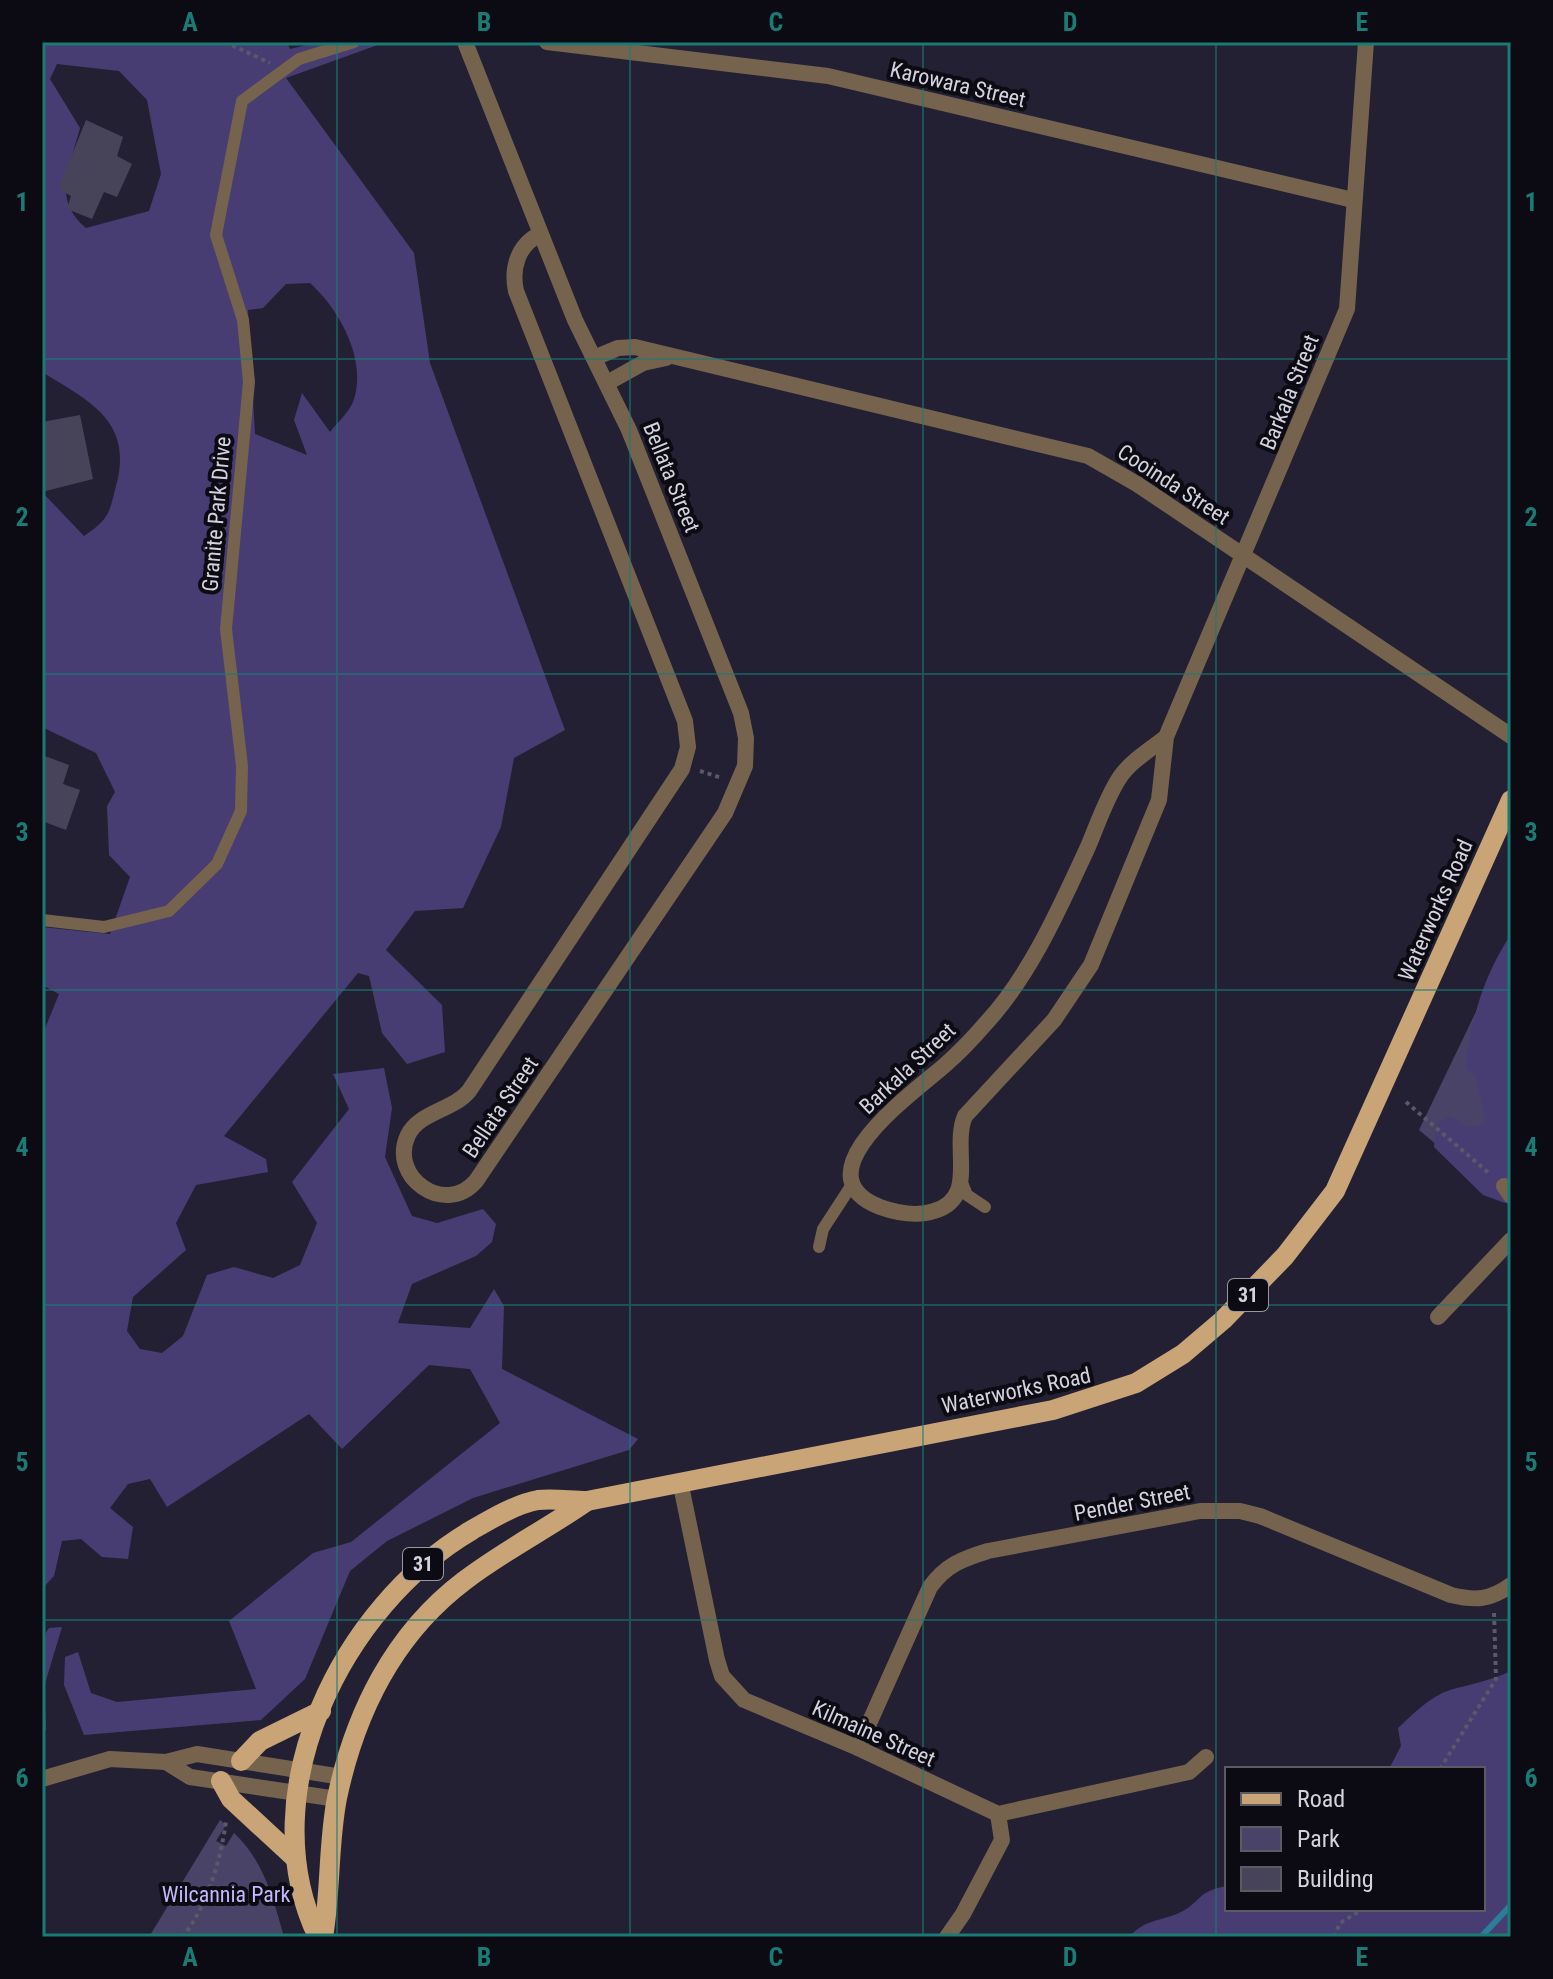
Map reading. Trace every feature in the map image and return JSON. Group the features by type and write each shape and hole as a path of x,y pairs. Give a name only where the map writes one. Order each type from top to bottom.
{"main road":[{"name":"Waterworks Road","path":"320,1937 303,1906 296,1859 303,1770 321,1711 341,1665 368,1623 403,1583 441,1550 480,1525 537,1500 587,1501 1082,1403 1136,1383 1203,1339 1285,1256 1335,1191 1511,800"},
{"name":"Waterworks Road","path":"320,1937 329,1902 330,1844 337,1799 374,1687 425,1616 473,1575 587,1501"},
{"path":"241,1761 260,1741 321,1711"},
{"path":"221,1781 231,1799 296,1859"}],"street":[{"name":"Karowara Street","path":"547,42 828,76 1353,200"},
{"name":"Barkala Street","path":"961,1180 961,1133 965,1116 1054,1020 1084,977 1099,947 1159,800 1166,737 1245,557 1347,309 1366,42"},
{"name":"Bellata Street","path":"468,43 540,234 607,383 738,706 746,738 745,766 725,813 482,1173 466,1190 439,1195 422,1188 409,1172 405,1152 408,1135 415,1126 466,1095 682,769 688,753 685,721 516,291 514,273 518,257 528,241 540,234"},
{"name":"Cooinda Street","path":"594,358 629,346 1088,456 1245,557 1511,736"},
{"name":"Cooinda Street","path":"607,383 650,360 671,358"},
{"name":"Barkala Street","path":"853,1183 853,1163 866,1138 892,1109 956,1055 1003,1002 1057,913 1118,780 1166,737"},
{"path":"853,1183 871,1203 895,1212 918,1214 935,1211 951,1202 961,1180"},
{"path":"1438,1317 1511,1240"},
{"name":"Kilmaine Street","path":"680,1481 711,1640 722,1676 744,1700 858,1748 998,1814"},
{"name":"Pender Street","path":"858,1748 930,1587 941,1572 958,1560 988,1551 1200,1511 1240,1511 1260,1516 1451,1595 1468,1599 1493,1598"},
{"path":"1493,1598 1511,1585"},
{"path":"42,1779 110,1759 166,1762 197,1754 342,1777"},
{"path":"947,1937 963,1914 1002,1840 998,1814 1189,1772 1206,1757"},
{"path":"166,1762 190,1777 337,1799"}],"lane":[{"name":"Granite Park Drive","path":"42,920 104,927 169,911 217,864 241,811 242,766 226,629 249,382 243,320 216,235 242,101 299,59 354,42"},
{"path":"961,1180 967,1195 985,1207"},
{"path":"819,1247 823,1229 853,1183"}],"path":[{"path":"225,42 285,69"},
{"path":"706,773 729,780"},
{"path":"1406,1102 1507,1191"},
{"path":"1441,1767 1496,1679 1493,1598"},
{"path":"182,1937 194,1924 212,1876 227,1819"},
{"path":"1334,1937 1340,1923 1360,1911"}],"green space":[{"path":"1511,939 1511,1149 1474,1176 1419,1130"},
{"name":"Wilcannia Park","path":"220,1820 226,1825 216,1841 226,1846 234,1833 253,1856 266,1881 284,1937 149,1937"}],"shaded area":[{"path":"42,42 287,42 290,49 319,42 386,42 286,78 414,253 430,363 565,730 514,758 501,827 463,908 415,911 386,950 442,1005 445,1052 407,1064 382,1033 369,976 358,973 224,1136 266,1159 268,1172 196,1185 176,1223 186,1250 133,1297 127,1331 140,1349 162,1353 183,1336 207,1275 234,1267 273,1278 300,1265 317,1223 292,1182 349,1109 333,1074 384,1068 392,1108 385,1157 412,1216 437,1223 483,1209 496,1224 492,1242 476,1256 412,1284 398,1323 470,1328 494,1289 504,1306 502,1369 638,1439 629,1450 473,1498 387,1541 350,1571 305,1679 261,1720 84,1735 64,1685 65,1657 78,1652 91,1693 117,1702 256,1689 229,1621 313,1553 351,1542 500,1423 470,1369 429,1365 342,1449 309,1414 167,1507 150,1479 128,1484 110,1508 133,1527 128,1559 102,1557 81,1539 62,1541 54,1576 42,1589 42,1036 59,994 42,985 42,927 110,934 130,877 109,855 107,806 115,792 96,753 42,727 42,492 84,536 99,525 109,510 120,464 119,445 113,429 91,404 42,372","holes":["57,64 119,71 147,100 161,174 149,211 86,228 75,217 69,206 66,182 80,128 50,79","310,283 331,307 348,337 354,353 357,386 351,406 330,432 302,393 294,420 307,455 255,434 248,310 263,308 286,284"]},
{"path":"1511,934 1511,1201 1505,1203 1483,1195 1434,1147 1437,1123 1451,1116 1468,1128 1486,1124 1476,1077 1465,1067 1480,998"},
{"path":"62,1627 44,1687 46,1730 42,1732 42,1638 49,1628"},
{"path":"1511,1671 1511,1937 1129,1937 1146,1924 1172,1916 1204,1894 1225,1886 1225,1911 1485,1911 1485,1767 1390,1767 1401,1746 1398,1728 1422,1706 1450,1690"}],"building":[{"path":"86,120 123,137 117,156 132,164 117,197 104,192 92,219 67,209 71,196 58,189"},
{"path":"80,415 93,479 42,492 42,422"},
{"path":"42,755 69,765 63,784 80,790 66,830 42,821"}],"waterway":[{"path":"1481,1937 1511,1905"}]}
